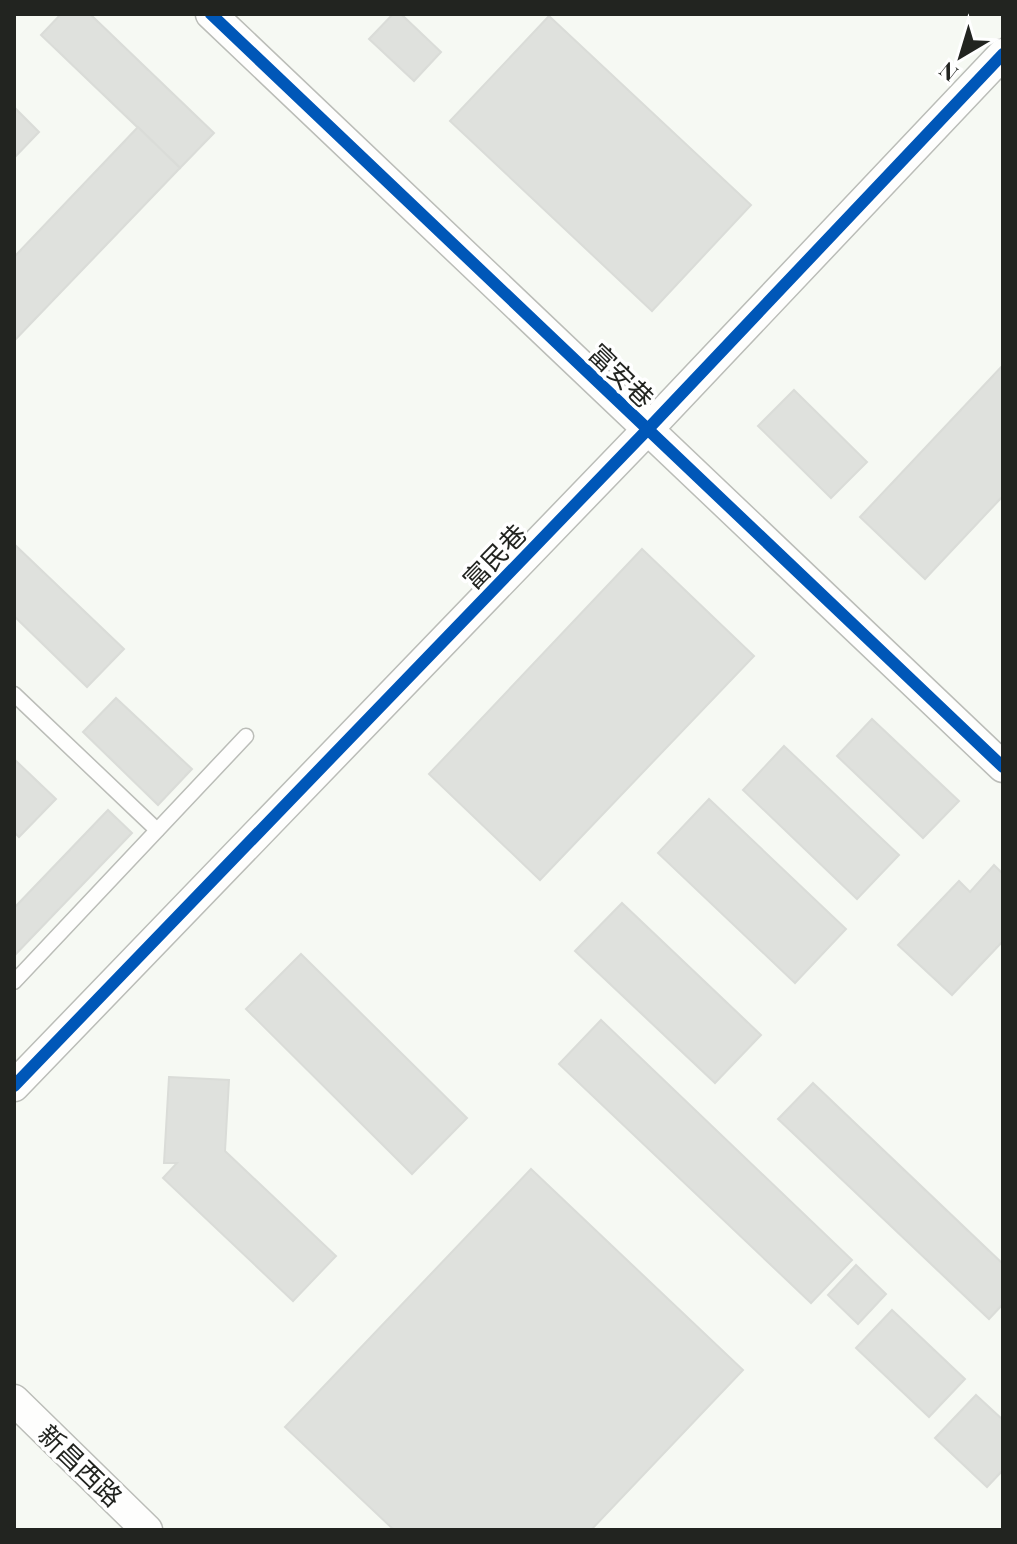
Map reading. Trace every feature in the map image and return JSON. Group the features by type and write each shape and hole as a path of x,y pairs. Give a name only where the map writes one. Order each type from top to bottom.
{"street":[{"name":"富安巷","path":"211,14 1003,767"},
{"name":"富民巷","path":"14,1086 648,429 1003,54"},
{"name":"新昌西路","path":"14,1400 147,1530"}],"lane":[{"path":"14,694 157,830"},
{"path":"14,982 246,736"}],"building":[{"path":"61,14 90,14 214,133 180,168 41,35"},
{"path":"393,14 401,14 441,52 414,81 369,39"},
{"path":"549,16 751,205 652,311 450,121"},
{"path":"14,107 39,132 14,158"},
{"path":"138,127 180,168 14,341 14,257"},
{"path":"1003,365 1003,496 925,579 860,517"},
{"path":"794,390 867,462 831,498 758,426"},
{"path":"14,544 124,649 87,687 14,616"},
{"path":"642,549 754,656 540,880 429,774"},
{"path":"116,698 192,769 158,805 83,732"},
{"path":"872,719 959,801 923,838 837,756"},
{"path":"784,746 899,855 857,899 743,790"},
{"path":"14,759 56,799 19,837 14,832"},
{"path":"709,799 846,929 795,983 658,853"},
{"path":"108,810 132,833 14,956 14,908"},
{"path":"994,865 1003,874 1003,941 952,995 898,945 959,881 970,892"},
{"path":"622,903 761,1035 715,1083 575,951"},
{"path":"301,954 467,1118 412,1174 246,1009"},
{"path":"601,1020 852,1260 811,1303 559,1064"},
{"path":"169,1077 229,1080 225,1151 336,1256 293,1301 163,1178 177,1163 164,1163"},
{"path":"813,1083 1003,1264 1003,1304 989,1319 778,1119"},
{"path":"531,1169 743,1370 591,1530 394,1530 285,1427"},
{"path":"856,1265 886,1294 858,1324 828,1295"},
{"path":"892,1310 965,1379 929,1417 856,1348"},
{"path":"976,1395 1003,1420 1003,1470 987,1487 935,1438"}],"cycle path":[{"path":"211,14 1003,767"},
{"path":"14,1086 648,429 1003,54"}]}
